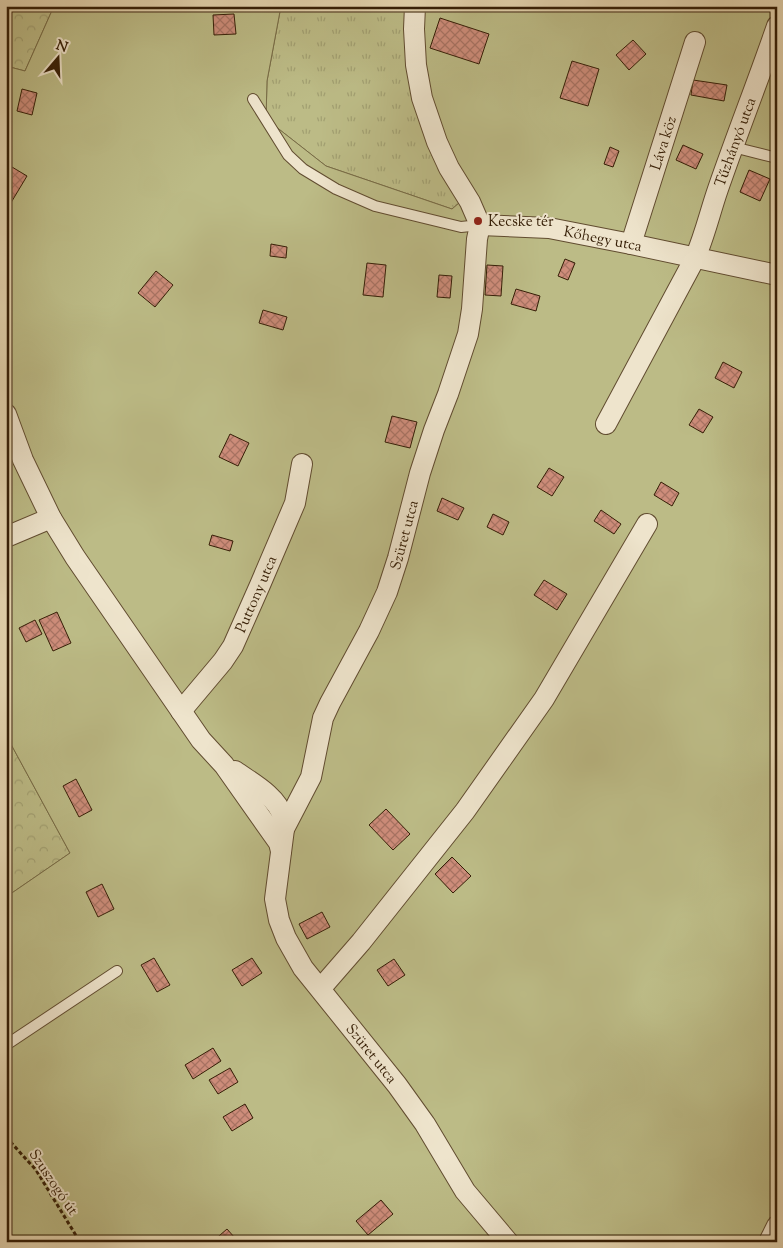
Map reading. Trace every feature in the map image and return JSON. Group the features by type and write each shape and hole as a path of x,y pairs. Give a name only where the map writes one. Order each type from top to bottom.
{"street":[{"path":"415,6 416,65 422,98 437,142 449,168 470,202 480,225"},
{"name":"Tűzhányó utca","path":"606,424 702,242 717,192 777,26"},
{"name":"Láva köz","path":"631,244 695,42"},
{"name":"Kőhegy utca","path":"480,225 549,228 777,275"},
{"name":"Szüret utca","path":"284,830 310,777 323,718 388,592 420,473 468,334 480,225"},
{"name":"Szüret utca","path":"6,414 23,460 51,518 75,557 201,740 224,765 279,844 281,851"},
{"name":"Puttony utca","path":"181,711 223,661 233,646 295,502 302,464"},
{"path":"6,537 51,518"},
{"path":"320,988 361,942 465,811 544,699 647,524"},
{"name":"Szüret utca","path":"224,765 260,788 276,804 283,817 284,830 275,900 279,920 296,956 397,1085 425,1124 465,1191 508,1242"},
{"path":"769,1242 777,1226"}],"lane":[{"path":"253,99 288,155 303,169 336,189 375,206 461,226 480,225"},
{"path":"733,147 777,158"},
{"path":"6,1045 117,970"}],"path":[{"name":"Szuszogó út","path":"6,1137 36,1170 80,1242"}],"green space":[{"path":"6,6 54,6 25,71 6,66"},
{"path":"54,6 281,6 267,81 266,119 326,166 452,209 473,191 446,144 427,82 420,6 777,6 777,1242 6,1242 6,897 70,853 6,735 6,66 25,71"},
{"path":"281,6 420,6 473,191 452,209 326,166 266,119 267,81"},
{"path":"6,735 70,853 6,897"}],"building":[{"path":"234,14 236,34 214,35 213,15"},
{"path":"440,18 489,34 479,64 430,48"},
{"path":"633,40 646,54 629,70 616,55"},
{"path":"572,61 599,69 588,106 560,98"},
{"path":"693,80 727,85 724,101 691,95"},
{"path":"22,89 37,93 32,115 17,111"},
{"path":"683,145 703,154 696,169 676,160"},
{"path":"610,147 619,151 613,167 604,164"},
{"path":"7,164 27,176 6,211 6,166"},
{"path":"749,170 770,179 760,201 740,192"},
{"path":"271,244 287,247 286,258 270,256"},
{"path":"565,259 575,263 568,280 558,276"},
{"path":"367,263 386,265 383,297 363,295"},
{"path":"487,265 503,266 501,296 485,295"},
{"path":"156,271 173,285 155,307 138,293"},
{"path":"439,275 452,276 450,298 437,297"},
{"path":"516,289 540,296 536,311 511,304"},
{"path":"263,310 287,317 283,330 259,323"},
{"path":"723,362 742,372 734,388 715,378"},
{"path":"699,409 713,417 703,433 689,425"},
{"path":"392,416 417,422 410,448 385,442"},
{"path":"230,434 249,443 238,466 219,457"},
{"path":"549,468 564,477 552,496 537,487"},
{"path":"661,482 679,493 672,506 654,495"},
{"path":"442,498 464,508 458,520 437,511"},
{"path":"601,510 621,524 614,534 594,521"},
{"path":"493,514 509,522 503,535 487,527"},
{"path":"212,535 233,541 230,551 209,545"},
{"path":"544,580 567,594 557,610 534,595"},
{"path":"57,612 71,643 53,651 39,620"},
{"path":"35,620 42,634 26,642 19,628"},
{"path":"76,779 92,810 79,817 63,786"},
{"path":"386,809 410,834 393,850 369,825"},
{"path":"452,857 471,876 453,893 435,874"},
{"path":"102,884 114,909 98,917 86,892"},
{"path":"322,912 330,927 307,939 299,924"},
{"path":"154,958 170,985 157,992 141,965"},
{"path":"252,958 262,973 242,986 232,970"},
{"path":"394,959 405,975 388,986 377,970"},
{"path":"213,1048 221,1061 193,1079 185,1065"},
{"path":"230,1068 238,1082 218,1094 209,1080"},
{"path":"245,1104 253,1118 232,1131 223,1117"},
{"path":"381,1200 393,1214 368,1235 356,1221"},
{"path":"227,1229 235,1238 231,1242 212,1242"}],"place":[{"name":"Kecske tér","path":"478,221"}]}
